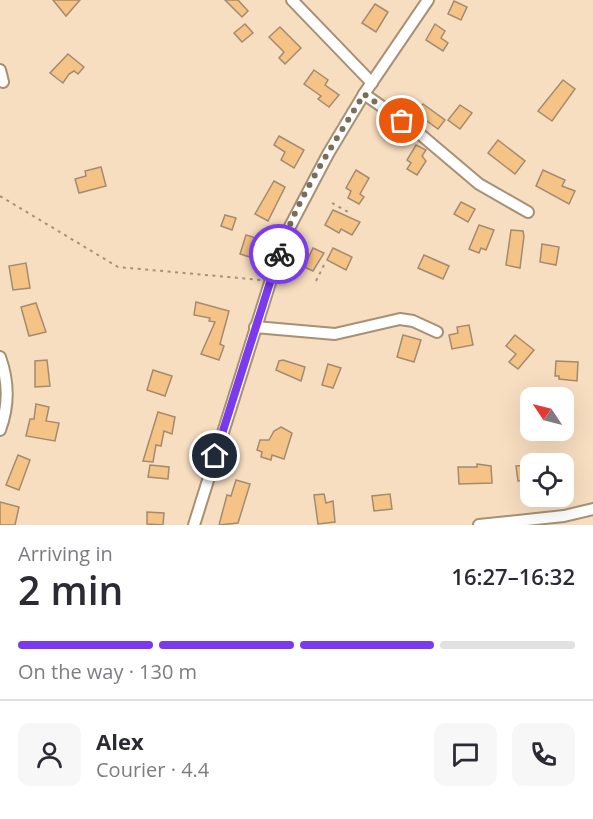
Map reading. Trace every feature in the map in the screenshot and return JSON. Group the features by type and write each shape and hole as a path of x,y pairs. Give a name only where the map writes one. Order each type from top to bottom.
{"street":[{"path":"292,0 372,83"},
{"path":"194,525 284,237 328,154 364,94 428,0"},
{"path":"0,70 3,82"},
{"path":"364,94 414,129 479,184 503,200 528,212"},
{"path":"255,327 335,334 400,319 412,321 437,332"},
{"path":"0,357 7,398 0,430"},
{"path":"479,525 564,516 593,509"}],"path":[{"path":"0,196 118,267 270,281"},
{"path":"332,203 350,213"},
{"path":"316,281 324,265"}],"building":[{"path":"53,0 80,0 66,16"},
{"path":"225,0 238,0 248,11 242,17"},
{"path":"454,1 467,7 461,20 448,14"},
{"path":"375,4 388,12 376,32 362,23"},
{"path":"245,24 253,33 242,42 234,33"},
{"path":"435,24 445,31 441,38 448,43 443,51 426,40"},
{"path":"280,27 301,48 285,64 279,58 284,52 269,37"},
{"path":"68,54 84,67 78,74 74,71 69,74 63,83 50,73"},
{"path":"314,70 328,80 325,85 339,95 329,107 318,99 321,96 304,84"},
{"path":"563,80 575,89 552,121 538,111"},
{"path":"423,104 445,120 438,129 416,113"},
{"path":"460,105 472,113 460,129 448,120"},
{"path":"279,136 304,150 294,168 281,160 285,152 274,145"},
{"path":"498,140 525,161 515,174 488,153"},
{"path":"416,145 426,150 422,156 426,161 417,175 407,169 411,163 407,160"},
{"path":"101,167 106,186 79,193 75,179 86,176 85,171"},
{"path":"356,170 369,178 360,194 364,197 359,204 348,198 351,191 346,188"},
{"path":"543,170 565,180 562,186 575,191 569,204 536,186"},
{"path":"274,181 285,187 268,221 255,214"},
{"path":"461,202 475,209 468,222 454,214"},
{"path":"333,210 360,222 352,235 341,229 339,233 325,225"},
{"path":"225,215 236,218 232,230 221,226"},
{"path":"479,225 494,230 486,250 481,248 479,253 469,249"},
{"path":"511,230 523,231 520,268 506,265"},
{"path":"246,235 259,239 253,258 240,254"},
{"path":"542,244 559,247 556,265 540,262"},
{"path":"313,248 324,253 313,271 304,267"},
{"path":"333,248 352,257 346,270 327,260"},
{"path":"424,255 449,266 443,279 418,268"},
{"path":"26,263 30,288 13,290 9,266"},
{"path":"196,302 229,311 220,344 224,346 219,360 201,354 215,322 209,321 210,318 194,315"},
{"path":"36,303 46,332 29,336 21,307"},
{"path":"469,325 473,345 452,349 449,335 458,333 457,327"},
{"path":"403,335 421,340 414,362 397,357"},
{"path":"515,335 534,350 518,369 509,362 516,354 506,346"},
{"path":"47,360 50,386 35,387 35,361"},
{"path":"283,360 305,367 301,381 276,370 279,361"},
{"path":"556,361 578,362 577,381 559,379 559,376 555,376"},
{"path":"328,364 341,368 333,388 322,385"},
{"path":"153,370 172,376 165,396 147,390"},
{"path":"36,404 49,407 46,421 59,423 55,441 26,436 30,419 34,419"},
{"path":"158,412 175,417 172,434 164,431 161,446 156,445 153,462 143,461"},
{"path":"281,427 292,433 284,459 272,455 271,460 261,457 262,452 257,450 260,440 269,440 274,431"},
{"path":"18,455 30,460 19,490 6,485"},
{"path":"477,464 491,466 492,483 459,484 458,467 477,467"},
{"path":"150,465 169,467 168,479 148,477"},
{"path":"516,466 520,466 520,481 518,481"},
{"path":"236,480 250,484 238,523 219,525 227,495 231,496"},
{"path":"324,494 326,503 333,501 335,522 318,524 314,495"},
{"path":"390,494 392,509 374,511 372,496"},
{"path":"0,502 19,507 15,525 0,525"},
{"path":"147,512 164,513 163,525 147,524"}],"way so far":[{"path":"279,254 284,237 328,154 364,94 402,121"}],"route":[{"path":"215,456 279,254"}]}
